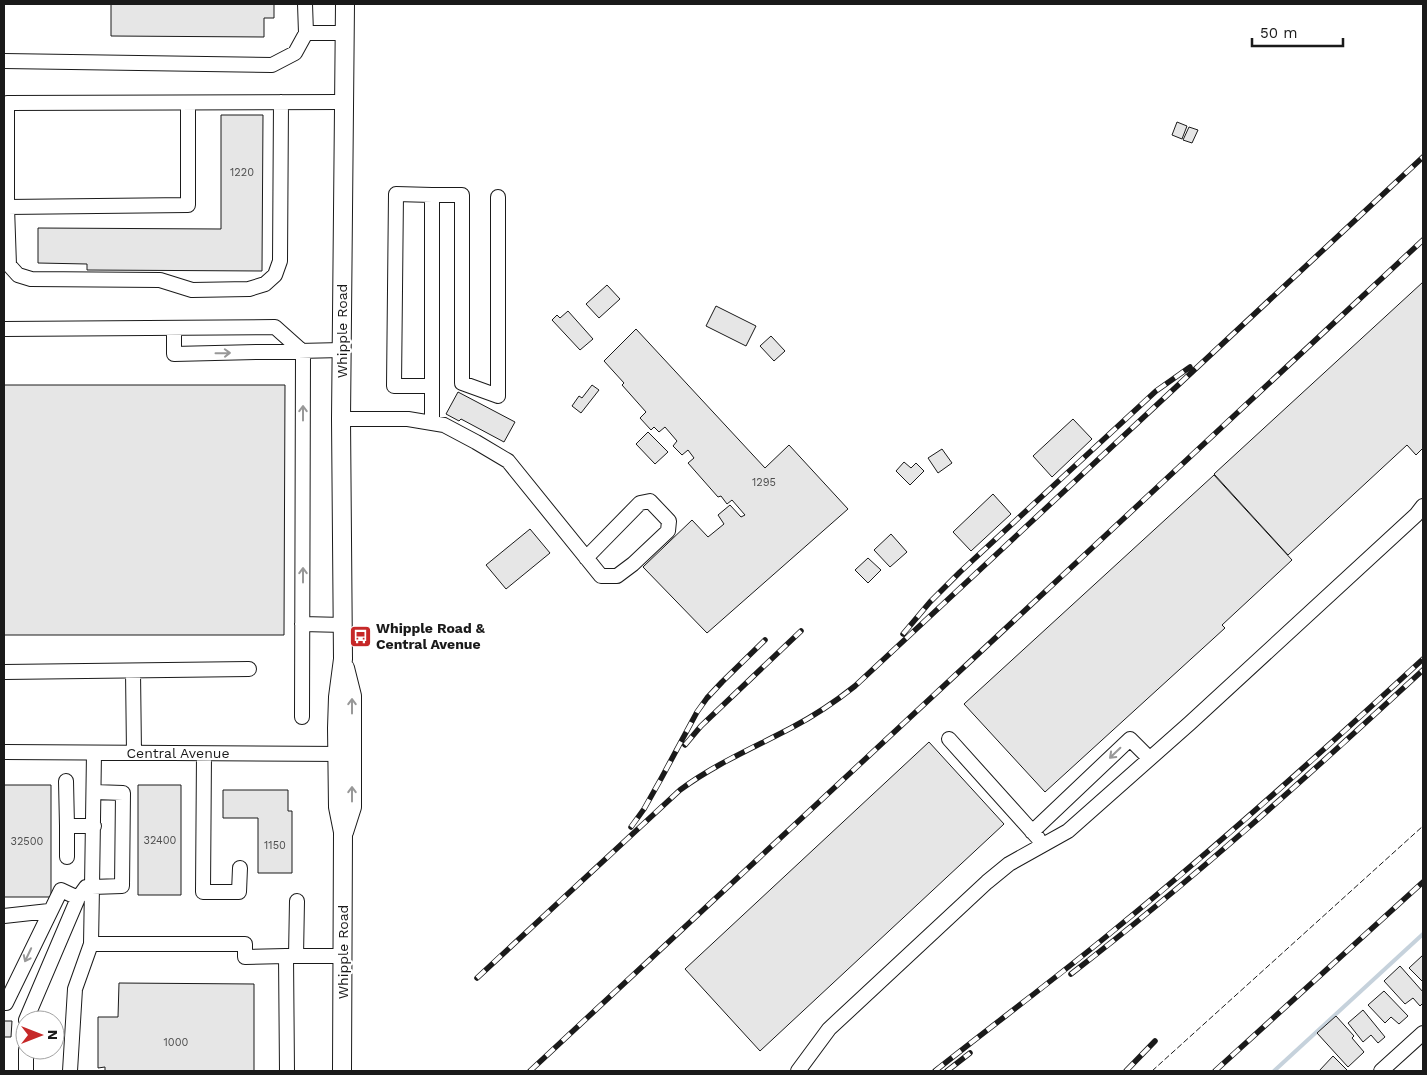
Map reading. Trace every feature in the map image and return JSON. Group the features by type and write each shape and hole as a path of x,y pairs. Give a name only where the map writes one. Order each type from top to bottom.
{"main road":[{"name":"Whipple Road","path":"342,1071 343,832 352,807 345,754 352,696 343,659 341,419 344,4"}],"street":[{"path":"4,61 272,64 295,53 306,33 306,4"},
{"path":"306,33 344,34"},
{"path":"281,102 280,261 275,275 266,284 249,289 192,290 160,280 30,279 18,275 9,265 7,103 188,102 281,102 343,102"},
{"path":"7,206 188,205 188,102"},
{"path":"432,386 394,386 396,194 462,195 462,383 498,396 498,196"},
{"path":"432,195 432,423"},
{"path":"4,329 275,327 303,352 302,717"},
{"path":"174,328 174,354 342,350"},
{"path":"341,419 408,420 444,425 476,442 508,462 586,558 601,576 617,576 633,564 668,531 669,521 650,501 640,503 586,558"},
{"path":"798,1071 829,1029 987,882 1009,864 1068,831 1358,570 1423,506"},
{"path":"302,624 344,625"},
{"path":"4,672 133,672 249,669"},
{"path":"133,672 134,753"},
{"path":"949,739 1043,844"},
{"path":"1032,832 1130,739 1149,758"},
{"name":"Central Avenue","path":"4,752 345,754"},
{"path":"70,1071 75,989 91,944 94,753"},
{"path":"204,754 203,892 239,892 240,868"},
{"path":"66,781 66,857"},
{"path":"30,1010 78,898 86,887 122,886 123,793 94,792"},
{"path":"67,826 94,826"},
{"path":"4,1002 6,1003 49,911 61,890 78,898"},
{"path":"287,1071 291,956 297,901"},
{"path":"4,916 49,911"},
{"path":"91,944 245,944 245,957 342,956"},
{"path":"1381,1071 1423,1033"}],"building":[{"path":"111,4 274,4 274,18 264,18 264,37 111,36"},
{"path":"221,115 263,115 262,271 87,270 87,264 38,263 38,228 221,229"},
{"path":"1177,122 1187,126 1182,139 1172,135"},
{"path":"1189,127 1198,130 1192,143 1183,140"},
{"path":"1423,282 1423,448 1416,455 1407,445 1288,555 1214,474"},
{"path":"607,285 620,299 599,318 586,304"},
{"path":"716,306 756,326 746,346 706,326"},
{"path":"568,311 593,339 580,350 552,320 557,315 560,318"},
{"path":"636,329 765,468 789,445 848,509 707,633 643,567 692,520 708,537 724,524 718,515 730,505 741,517 745,515 732,500 727,504 721,496 718,497 688,463 694,458 688,450 682,455 673,446 677,441 665,427 659,432 654,427 651,430 640,418 646,412 604,361"},
{"path":"771,336 785,351 774,361 760,346"},
{"path":"4,385 285,385 284,635 4,635"},
{"path":"592,385 599,390 581,413 572,406 579,396 582,398"},
{"path":"458,392 515,422 504,442 461,419 459,421 446,414"},
{"path":"1073,419 1092,439 1052,477 1033,456"},
{"path":"648,432 668,452 655,464 636,444"},
{"path":"942,449 952,463 938,473 928,458"},
{"path":"904,462 911,468 916,463 924,471 910,485 896,471"},
{"path":"1214,475 1292,560 1222,625 1225,628 1045,792 964,704"},
{"path":"993,494 1011,514 971,551 953,532"},
{"path":"530,529 550,553 506,589 486,565"},
{"path":"891,534 907,552 890,567 874,550"},
{"path":"868,558 881,570 868,583 855,570"},
{"path":"929,742 1004,824 760,1051 685,969"},
{"path":"4,785 51,785 51,897 4,897"},
{"path":"138,785 181,785 181,895 138,895"},
{"path":"223,790 288,790 288,811 292,811 292,873 258,873 258,818 223,818"},
{"path":"1423,955 1423,982 1409,968"},
{"path":"1400,966 1423,992 1423,1003 1420,1006 1413,998 1405,1004 1384,981"},
{"path":"119,983 254,984 254,1071 105,1071 105,1067 98,1068 98,1017 118,1017"},
{"path":"1384,991 1408,1016 1399,1024 1391,1017 1385,1023 1368,1005"},
{"path":"1363,1010 1385,1037 1378,1043 1371,1035 1363,1042 1348,1023"},
{"path":"1336,1016 1354,1036 1352,1038 1364,1052 1348,1067 1317,1033"},
{"path":"4,1021 12,1021 11,1037 4,1037"},
{"path":"1333,1056 1347,1070 1319,1071"}],"waterway":[{"path":"1274,1071 1423,934"}],"railway":[{"path":"477,978 680,790 720,764 808,719 855,686 1423,157"},
{"path":"530,1071 1423,240"},
{"path":"903,634 930,602 960,572 1156,391 1190,367"},
{"path":"685,745 701,726 801,631"},
{"path":"631,827 644,809 697,712 707,698 765,640"},
{"path":"935,1071 1153,898 1309,763 1423,659"},
{"path":"1071,974 1206,864 1423,670"},
{"path":"1215,1071 1423,882"},
{"path":"1126,1071 1155,1041"},
{"path":"947,1071 970,1053"}],"fence":[{"path":"1152,1071 1423,826"}],"place":[{"name":"Whipple Road & Central Avenue","path":"360,636"}]}
